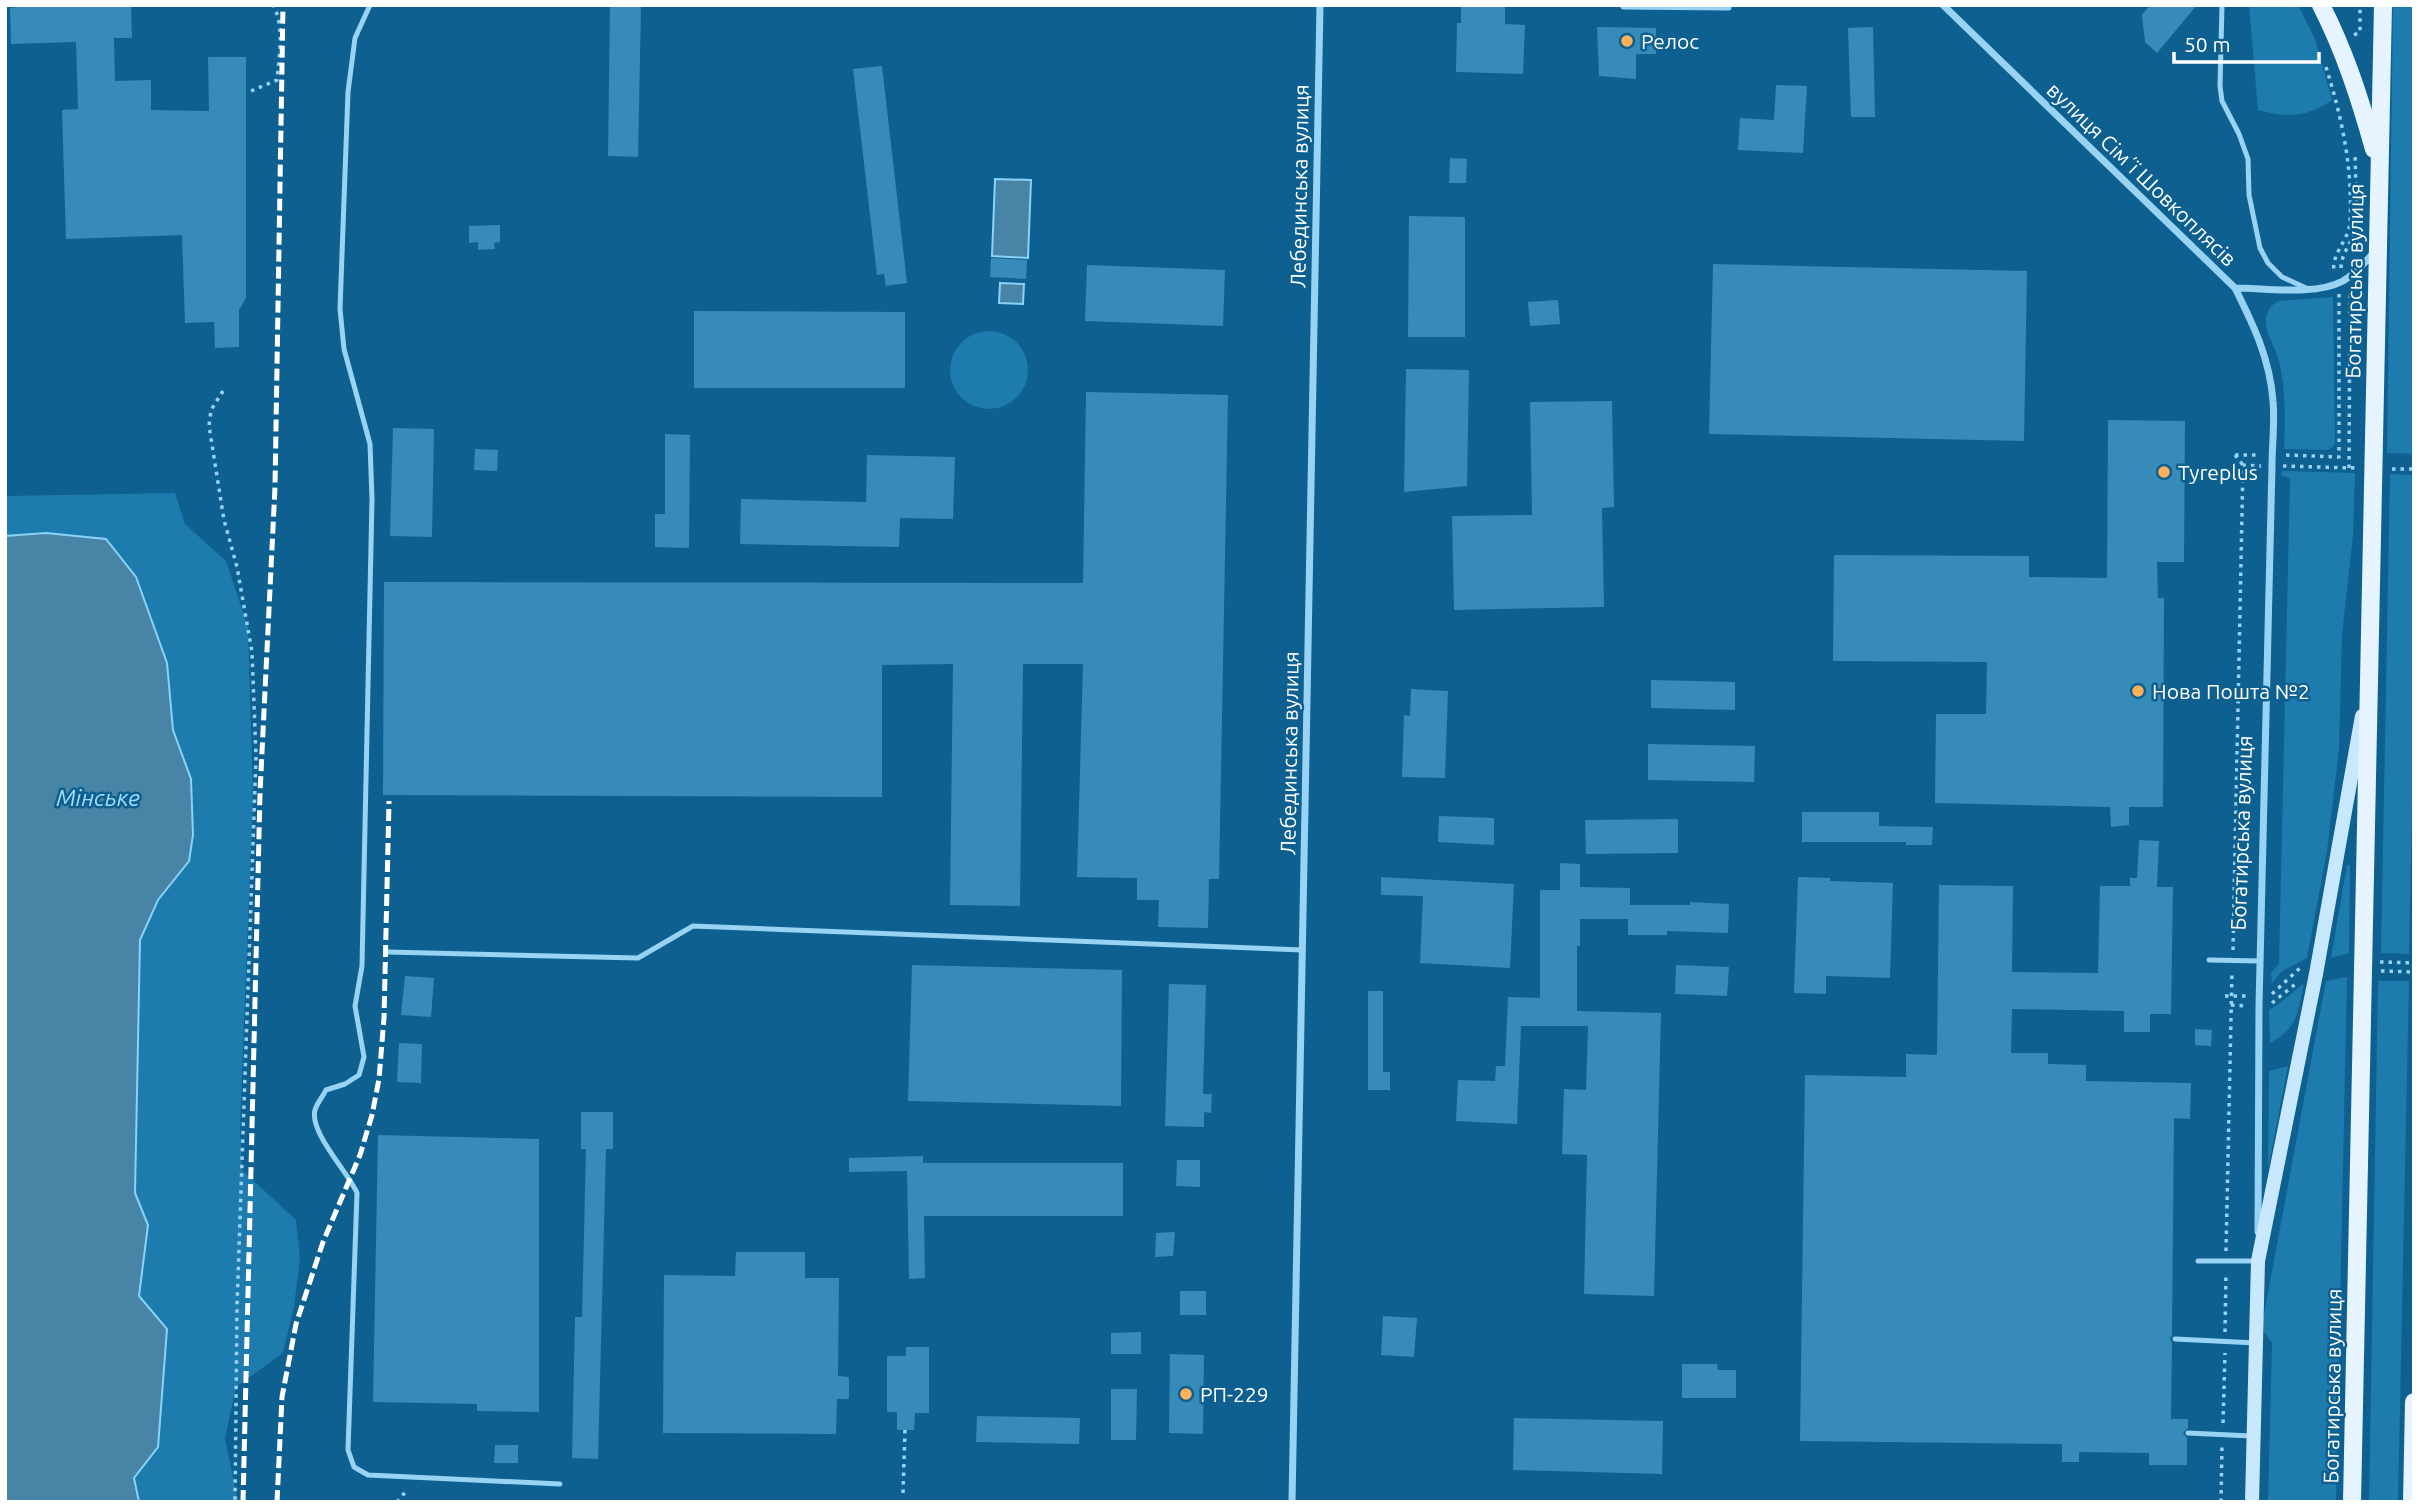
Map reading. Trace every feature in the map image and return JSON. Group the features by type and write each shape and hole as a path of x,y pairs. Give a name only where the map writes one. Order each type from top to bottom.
{"main road":[{"path":"2321,5 2339,40 2356,85 2379,169"},
{"name":"Богатирська вулиця","path":"2352,1502 2383,5"},
{"name":"Богатирська вулиця","path":"2252,1502 2258,1261 2316,974 2368,684"},
{"path":"2412,1502 2414,1402"}],"street":[{"name":"Лебединська вулиця","path":"1292,1502 1320,5"},
{"name":"вулиця Сімʼї Шовкоплясів","path":"1944,5 2235,288 2309,289 2337,284 2360,269 2377,249"},
{"name":"Богатирська вулиця","path":"2235,288 2260,339 2268,365 2273,401 2260,961 2258,1261"}],"lane":[{"path":"370,5 355,38 348,92 340,309 344,349 370,444 372,499 362,966 355,1006 364,1057 359,1075 345,1084 326,1090 315,1112 317,1131 351,1179 357,1193 348,1450 354,1466 368,1475 560,1484"},
{"path":"1623,5 1729,8"},
{"path":"2222,5 2222,101 2248,159 2249,195 2260,248 2268,263 2281,277 2309,289"},
{"path":"387,952 638,958 693,926 1303,950"},
{"path":"2208,960 2260,961"},
{"path":"2199,1261 2258,1261"},
{"path":"2175,1339 2256,1343"},
{"path":"2188,1433 2253,1436"}],"path":[{"path":"251,91 278,80 279,27 273,5"},
{"path":"2339,40 2360,32 2360,5"},
{"path":"2324,58 2343,125 2350,222 2332,265 2340,298 2339,457"},
{"path":"2348,468 2351,294 2341,269 2341,261 2353,240 2357,222 2354,149"},
{"path":"223,391 211,410 209,426 224,520 237,567 252,652 256,757 237,1307 234,1502"},
{"path":"2221,1502 2243,465 2235,455"},
{"path":"2243,465 2414,469"},
{"path":"903,1493 905,1430"}],"shaded area":[{"path":"2249,5 2298,5 2315,39 2332,100 2306,113 2288,115 2258,110"},
{"path":"2393,5 2414,5 2414,454 2387,453"},
{"path":"2333,297 2335,443 2328,450 2284,449 2283,383 2278,356 2267,329 2267,313 2278,301"},
{"path":"989,331 1004,334 1021,348 1028,370 1025,385 1011,402 989,409 974,406 957,392 950,370 953,355 967,338"},
{"path":"2282,471 2355,473 2353,535 2342,635 2339,750 2327,851 2307,958 2281,972 2272,983 2271,973 2279,964 2290,479 2281,475"},
{"path":"2390,474 2414,475 2414,702 2409,954 2381,953"},
{"path":"175,493 185,524 226,561 248,627 253,796 240,1128 242,1170 296,1220 300,1258 294,1307 283,1353 236,1387 225,1438 238,1502 139,1502 134,1478 158,1447 167,1329 139,1296 148,1225 135,1193 140,940 158,900 189,861 191,779 173,730 167,663 136,577 46,533 5,536 5,496"},
{"path":"2347,865 2350,865 2349,953 2331,958"},
{"path":"2347,977 2336,1502 2268,1502 2272,1343 2262,1325 2326,981"},
{"path":"2378,981 2409,981 2398,1502 2369,1502"},
{"path":"2304,983 2295,1018 2286,1032 2270,1043 2269,1010"},
{"path":"2288,1066 2268,1169 2269,1071"}],"water":[{"path":"995,179 1031,180 1028,258 992,256"},
{"path":"1000,283 1024,284 1023,304 999,303"},
{"name":"Мінське","path":"46,533 106,539 136,577 167,663 173,730 191,779 193,835 189,861 158,900 140,940 135,1193 148,1225 139,1296 167,1329 158,1447 134,1478 139,1502 5,1502 5,536"}],"building":[{"path":"30,5 131,5 132,38 114,38 115,81 151,80 151,110 209,111 208,57 246,57 246,298 239,310 239,347 215,348 214,322 185,323 182,235 66,239 62,110 78,109 76,42 11,44 10,8"},
{"path":"610,5 641,6 638,157 608,156"},
{"path":"1461,5 1505,5 1505,24 1525,25 1523,74 1456,72 1457,23 1461,23"},
{"path":"2150,5 2197,5 2157,53 2145,42 2142,15"},
{"name":"Релос","path":"1597,27 1656,28 1656,54 1636,54 1636,79 1599,76"},
{"path":"1873,27 1875,117 1851,117 1848,28"},
{"path":"882,66 907,283 886,286 884,274 877,275 853,69"},
{"path":"1776,85 1807,86 1803,153 1738,150 1740,118 1774,120"},
{"path":"1450,158 1467,159 1466,183 1449,183"},
{"path":"1409,216 1465,217 1465,337 1408,337"},
{"path":"500,225 500,242 494,243 495,249 478,250 478,242 469,243 469,226"},
{"path":"991,258 1027,260 1026,279 990,277"},
{"path":"1713,264 2027,271 2024,441 1709,434"},
{"path":"1087,265 1225,270 1223,326 1085,321"},
{"path":"1558,300 1560,324 1530,326 1528,302"},
{"path":"694,311 905,312 905,388 694,388"},
{"path":"1406,369 1469,370 1467,486 1404,492"},
{"path":"1086,392 1228,395 1219,879 1209,879 1208,928 1158,927 1159,900 1137,900 1137,878 1077,877 1083,664 1023,664 1020,906 950,905 953,664 882,665 882,797 383,795 384,582 1083,583"},
{"path":"1612,401 1614,507 1602,508 1604,607 1454,610 1452,516 1532,515 1530,402"},
{"path":"2108,420 2185,421 2184,562 2157,562 2158,598 2164,598 2163,807 2129,807 2129,825 2111,827 2110,807 1935,803 1936,714 1986,714 1987,662 1833,661 1834,555 2029,556 2029,577 2107,578"},
{"path":"393,428 434,429 432,537 390,536"},
{"path":"665,434 690,435 689,548 655,547 655,514 665,514"},
{"path":"475,449 498,450 497,471 474,470"},
{"path":"867,455 955,457 953,519 900,518 899,547 740,544 741,499 866,502"},
{"path":"1651,680 1735,682 1735,710 1651,708"},
{"path":"1411,689 1448,691 1445,778 1402,777 1404,715 1410,716"},
{"path":"1648,744 1755,746 1754,782 1648,780"},
{"path":"1802,812 1879,812 1879,826 1933,827 1932,845 1906,845 1906,842 1802,842"},
{"path":"1439,816 1494,818 1494,845 1438,842"},
{"path":"1678,819 1678,853 1586,854 1585,820"},
{"path":"2139,840 2159,841 2157,887 2173,887 2171,1014 2150,1014 2150,1032 2124,1032 2124,1011 2012,1009 2011,1053 2048,1053 2048,1064 2086,1065 2086,1081 2191,1083 2190,1119 2174,1118 2170,1339 2171,1419 2188,1419 2188,1428 2183,1433 2187,1438 2187,1465 2149,1465 2149,1453 2079,1452 2079,1462 2062,1462 2062,1444 1800,1441 1805,1075 1906,1077 1906,1054 1937,1055 1939,885 2013,886 2012,972 2098,973 2100,886 2130,886 2130,878 2137,878"},
{"path":"1560,863 1580,864 1580,887 1630,888 1630,905 1690,905 1690,902 1729,904 1728,933 1667,931 1667,935 1628,935 1628,919 1580,919 1580,946 1577,946 1577,1011 1661,1013 1654,1296 1584,1294 1587,1155 1562,1154 1564,1089 1586,1090 1588,1026 1521,1026 1517,1124 1456,1121 1458,1080 1495,1081 1496,1066 1505,1066 1508,997 1540,998 1540,890 1560,890"},
{"path":"1381,877 1514,884 1510,968 1420,963 1423,896 1381,895"},
{"path":"1798,877 1893,883 1890,978 1826,976 1826,994 1794,993"},
{"path":"912,965 1122,970 1121,1106 908,1101"},
{"path":"1676,965 1729,967 1727,996 1675,994"},
{"path":"405,976 434,978 431,1017 401,1015"},
{"path":"1169,984 1206,985 1203,1094 1212,1094 1211,1113 1204,1112 1204,1127 1165,1126"},
{"path":"1368,991 1383,991 1383,1072 1390,1072 1390,1090 1368,1090"},
{"path":"2195,1029 2212,1030 2211,1046 2195,1045"},
{"path":"399,1043 422,1044 421,1083 397,1082"},
{"path":"581,1112 613,1112 613,1149 606,1149 598,1459 572,1458 575,1317 582,1317 586,1149 581,1149"},
{"path":"378,1135 539,1139 539,1412 477,1411 477,1404 373,1402"},
{"path":"923,1156 923,1163 1123,1163 1123,1216 924,1216 925,1278 909,1279 907,1171 849,1172 849,1158"},
{"path":"1177,1160 1200,1160 1200,1187 1176,1186"},
{"path":"1175,1232 1173,1256 1155,1257 1156,1233"},
{"path":"736,1252 805,1252 805,1278 839,1278 838,1376 849,1377 849,1399 837,1399 836,1434 663,1433 664,1275 735,1276"},
{"path":"1180,1291 1206,1291 1206,1315 1180,1315"},
{"path":"1383,1316 1417,1318 1414,1357 1381,1355"},
{"path":"1141,1332 1141,1354 1111,1354 1111,1333"},
{"path":"906,1347 929,1347 929,1413 915,1413 914,1430 897,1430 897,1412 887,1412 887,1356 906,1356"},
{"name":"РП-229","path":"1170,1354 1204,1355 1203,1434 1169,1433"},
{"path":"1682,1364 1717,1364 1718,1370 1736,1370 1736,1398 1682,1398"},
{"path":"1111,1389 1137,1389 1136,1440 1111,1440"},
{"path":"977,1416 1080,1418 1079,1444 976,1442"},
{"path":"1514,1418 1663,1421 1662,1474 1513,1470"},
{"path":"495,1445 518,1445 518,1463 494,1463"}],"railway":[{"path":"243,1502 260,793 275,487 283,5"},
{"path":"277,1502 282,1397 296,1324 323,1242 360,1155 379,1079 384,1018 389,801"}],"place":[{"name":"Релос","path":"1627,41"},
{"name":"Tyreplus","path":"2164,472"},
{"name":"Нова Пошта №2","path":"2138,691"},
{"name":"РП-229","path":"1186,1394"}]}
